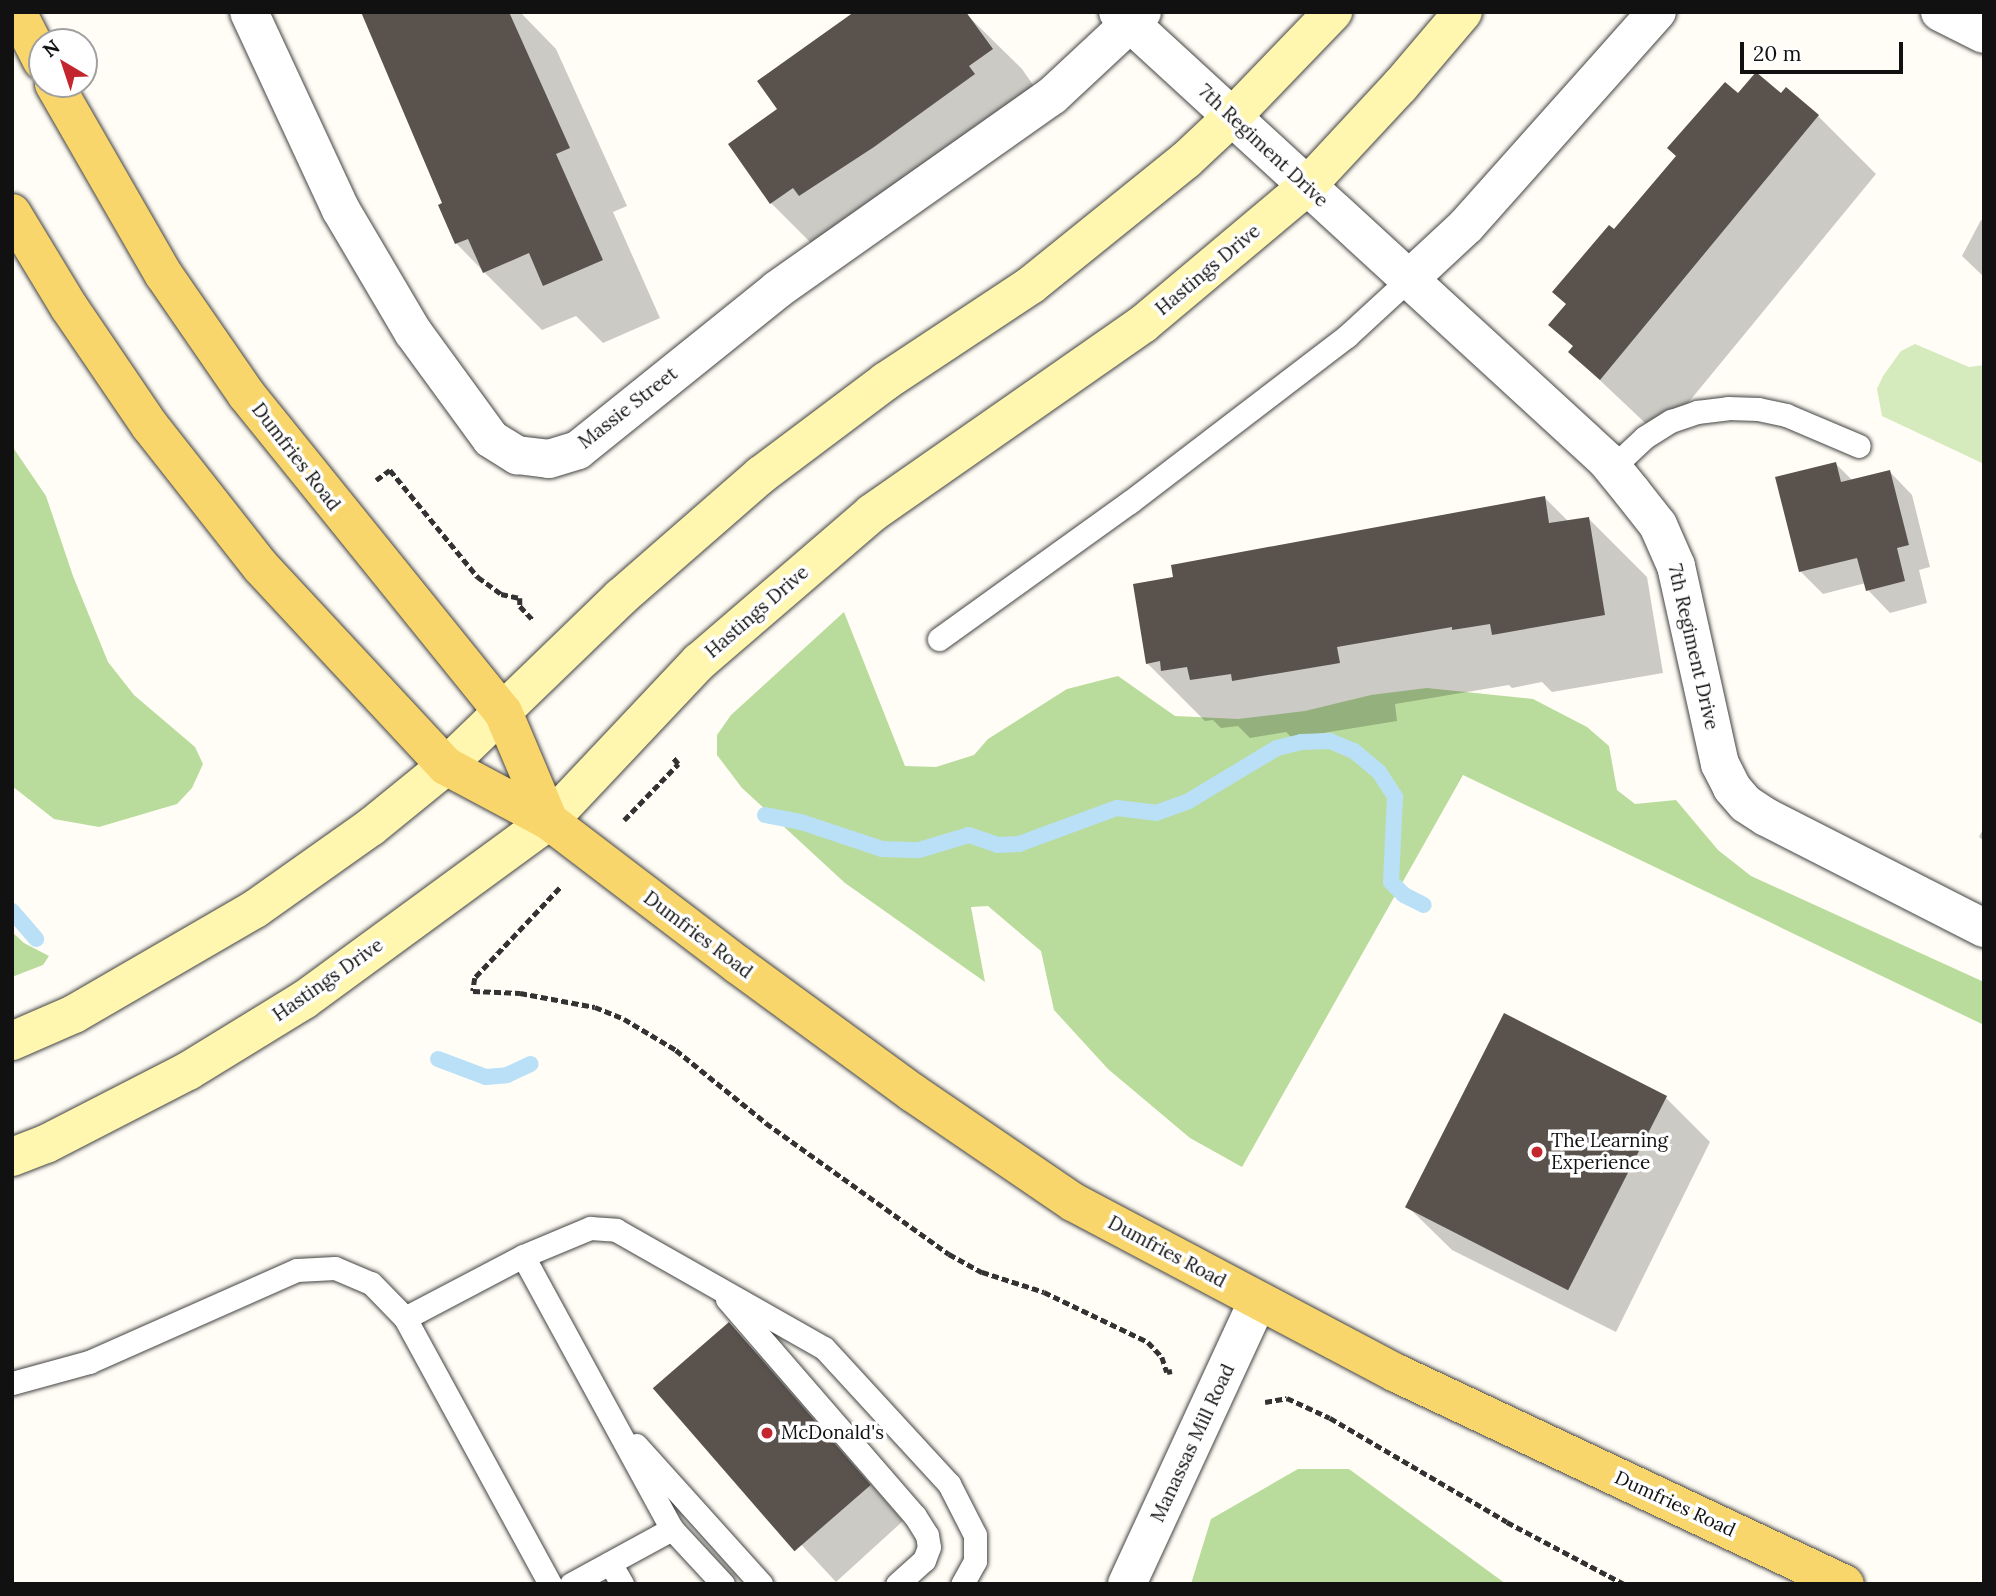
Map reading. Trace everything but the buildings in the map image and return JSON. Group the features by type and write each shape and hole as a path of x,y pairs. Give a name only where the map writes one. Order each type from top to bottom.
{"main road":[{"path":"17,12 28,34"},
{"name":"Dumfries Road","path":"62,98 164,275 246,394 503,712 549,821"},
{"name":"Dumfries Road","path":"12,213 69,307 150,426 261,567 446,766 549,821 738,965 913,1093 1073,1202 1396,1374 1845,1584"}],"street":[{"name":"Massie Street","path":"248,12 341,210 414,332 491,439 517,455 548,459 578,450 778,289 1052,96 1130,16"},
{"path":"12,1041 74,1014 255,909 364,833 446,766 621,597 761,475 886,382 1031,285 1186,160 1232,117 1333,12"},
{"name":"Hastings Drive","path":"12,1157 46,1144 188,1071 304,1000 549,821 699,662 872,513 1143,324 1306,187 1463,12"},
{"path":"1409,279 1466,226 1657,12"},
{"path":"1940,12 1984,34"},
{"name":"7th Regiment Drive","path":"1130,16 1306,187 1612,468 1658,525 1676,566 1720,764 1732,788 1746,804 1766,817 1984,928"},
{"name":"Manassas Mill Road","path":"1127,1584 1258,1301"}],"lane":[{"path":"939,639 1130,502 1347,336 1409,279"},
{"path":"1612,468 1645,437 1671,421 1697,412 1728,408 1758,409 1786,415 1859,446"},
{"path":"405,1318 523,1256 590,1228 616,1230 824,1348 949,1484 975,1535 975,1561 962,1584"},
{"path":"523,1256 672,1529 723,1584"},
{"path":"12,1383 89,1362 297,1270 335,1268 371,1283 405,1318 550,1584"},
{"path":"717,1288 915,1516 926,1535 929,1547 924,1560 897,1584"},
{"path":"610,1416 761,1584"},
{"path":"571,1584 672,1529"},
{"path":"610,1563 622,1584"}],"path":[{"path":"367,481 373,482 390,470 484,583 501,594 520,598 520,606"},
{"path":"475,978 473,991 520,993 595,1007 659,1039 777,1132 949,1254 982,1272 1044,1292 1148,1342 1162,1357 1167,1372"},
{"path":"1257,1407 1279,1397 1292,1399 1330,1418 1507,1522 1624,1584"}],"green space":[{"path":"1915,344 1969,367 1984,365 1984,464 1882,416 1877,389 1901,351"},
{"path":"12,446 46,496 73,576 108,662 134,695 195,747 203,764 192,788 177,804 99,827 54,819 12,786"},
{"path":"844,612 905,766 936,767 974,755 988,739 1067,689 1118,676 1175,716 1238,719 1305,711 1371,695 1427,688 1533,699 1587,727 1609,746 1617,790 1635,804 1676,800 1718,850 1751,876 1984,982 1984,1025 1463,775 1242,1167 1190,1138 1108,1069 1054,1010 1041,951 988,906 971,907 985,982 845,883 742,788 717,755 717,735 731,715"},
{"path":"12,932 24,943 49,956 43,965 12,977"},
{"path":"1298,1469 1349,1469 1506,1584 1191,1584 1211,1519"}],"waterway":[{"path":"765,815 801,822 882,849 919,850 969,835 998,845 1019,844 1117,808 1156,813 1187,802 1277,748 1301,742 1330,741 1354,751 1379,772 1395,797 1391,882 1404,895 1424,905"},
{"path":"12,911 36,939"},
{"path":"438,1059 486,1077 507,1075 531,1064"}],"place":[{"name":"The Learning Experience","path":"1537,1152"},
{"name":"McDonald's","path":"767,1433"}]}
